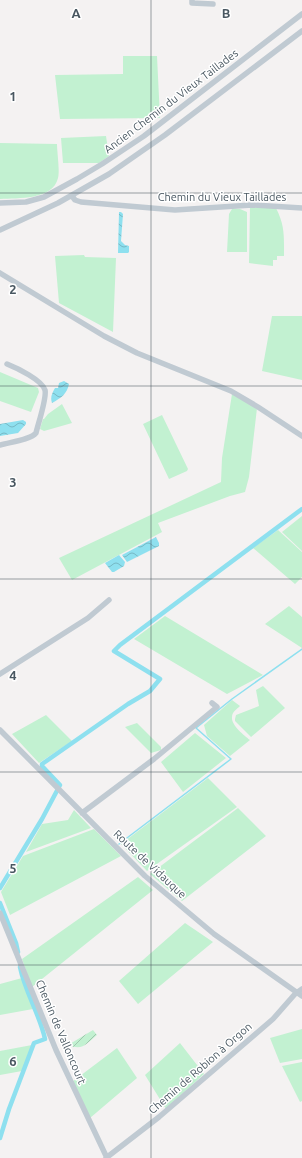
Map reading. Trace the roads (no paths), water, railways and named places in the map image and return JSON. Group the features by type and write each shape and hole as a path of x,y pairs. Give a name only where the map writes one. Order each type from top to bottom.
{"street":[{"path":"192,0 192,3 212,4"},
{"name":"Ancien Chemin du Vieux Taillades","path":"0,203 26,202 40,198 77,180 144,136 302,14"},
{"path":"0,230 72,196 138,155 302,31"},
{"name":"Chemin du Vieux Taillades","path":"72,196 74,200 81,202 175,210 252,205 302,208"},
{"path":"0,273 104,336 137,353 231,391 302,436"},
{"path":"0,445 25,439 36,433 45,397 45,390 42,386 24,371 7,364"},
{"path":"0,674 88,618 110,600"},
{"path":"82,813 154,759 217,707 212,703"},
{"name":"Route de Vidauque","path":"0,730 145,876 214,934 300,992"},
{"name":"Chemin de Valloncourt","path":"0,913 56,1050 107,1158"},
{"name":"Chemin de Robion à Orgon","path":"107,1158 159,1117 273,1019 300,992"}],"water":[{"path":"119,212 123,214 121,241 125,245 129,246 128,253 118,253"},
{"path":"64,381 69,384 67,390 61,397 52,403 51,397 55,388 58,388 59,383"},
{"path":"23,420 26,424 18,433 0,436 0,424"},
{"path":"156,537 159,546 127,562 122,555"},
{"path":"119,555 125,562 124,566 112,572 105,563"}],"waterway":[{"path":"0,888 42,819 60,785 42,766 42,764 128,704 150,691 160,679 114,651 302,509"},
{"path":"119,844 231,759 196,728 232,699 302,649"},
{"path":"0,903 16,943 18,952"},
{"path":"0,1138 9,1109 34,1043 45,1039 20,967"}]}
